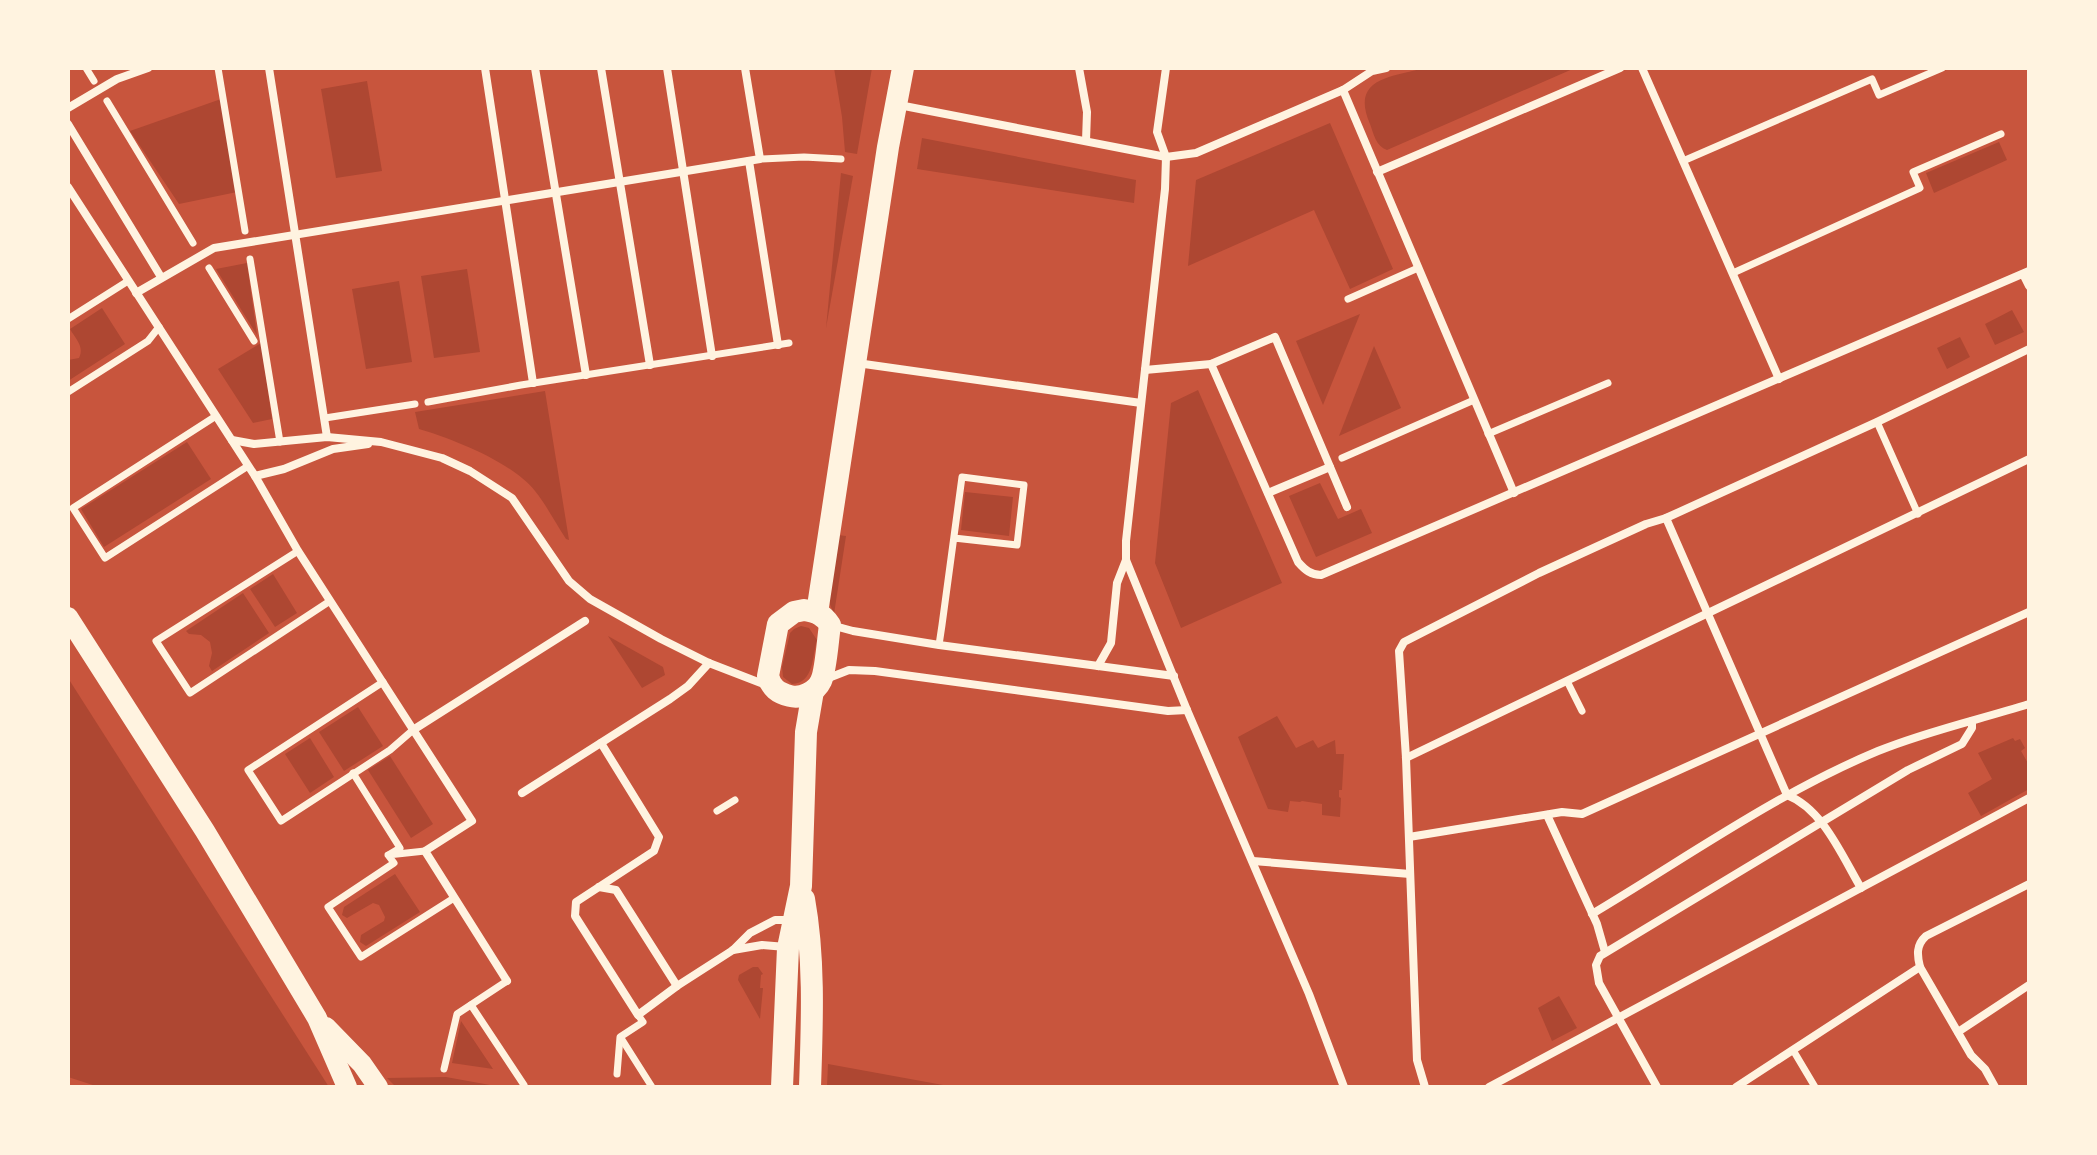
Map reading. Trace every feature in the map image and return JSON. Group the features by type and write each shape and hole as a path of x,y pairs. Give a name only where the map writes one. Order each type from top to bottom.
{"highway":[{"path":"810,1087 811,1016 801,922 806,732 810,690 824,619 856,363 903,68"},
{"path":"810,690 787,695 770,679 778,624 794,612 804,610 824,619"},
{"path":"782,1087 788,948 801,922"}],"main road":[{"path":"68,617 205,831 317,1018 347,1087"},
{"path":"317,1018 362,1064 378,1087"}],"street":[{"path":"86,68 94,81"},
{"path":"68,108 117,79 148,68"},
{"path":"218,68 245,231"},
{"path":"269,68 327,437"},
{"path":"485,68 533,383"},
{"path":"535,68 586,375"},
{"path":"601,68 650,365"},
{"path":"667,68 712,356"},
{"path":"745,68 760,159"},
{"path":"1079,68 1087,112 1086,141"},
{"path":"1098,666 1111,643 1117,583 1126,560 1165,189 1166,157 1157,132 1166,68"},
{"path":"897,105 1166,157 1196,153 1343,90 1371,70 1386,68"},
{"path":"1377,172 1620,68"},
{"path":"1642,68 1779,379"},
{"path":"1683,161 1872,79 1879,95 1942,68"},
{"path":"1343,90 1514,493"},
{"path":"107,101 193,243"},
{"path":"68,124 161,277"},
{"path":"1733,273 1920,188 1913,172 2001,134"},
{"path":"136,293 214,248 760,159 841,159"},
{"path":"749,161 778,345"},
{"path":"68,187 72,201 232,440 298,551 472,821 425,851 388,855"},
{"path":"250,259 280,442"},
{"path":"209,268 254,341"},
{"path":"1348,299 1418,268"},
{"path":"1211,364 1298,562 1304,570 1321,575 2026,272 2029,286"},
{"path":"68,319 128,281"},
{"path":"68,392 148,341 159,327"},
{"path":"1145,370 1211,364 1275,337 1347,507"},
{"path":"428,402 789,343"},
{"path":"1425,1087 1417,1060 1399,651 1404,642 1539,573 1877,422 2029,349"},
{"path":"856,363 1141,403"},
{"path":"1488,434 1608,383"},
{"path":"1342,458 1474,400"},
{"path":"325,418 415,404"},
{"path":"216,416 73,508 105,558 248,466"},
{"path":"1877,422 1918,514"},
{"path":"232,440 254,444 327,437 381,442 442,458 470,471 512,498 569,581 590,599 709,663 745,678 770,679"},
{"path":"255,476 284,469 333,449 381,442"},
{"path":"1406,758 2029,459"},
{"path":"1268,493 1330,467"},
{"path":"939,645 962,477 1024,485 1017,545 954,538"},
{"path":"1666,518 1787,795 1802,800 1822,822 1861,888"},
{"path":"298,551 156,641 190,693 330,601"},
{"path":"1126,560 1309,994 1344,1087"},
{"path":"1409,837 1562,812 1582,814 2029,612"},
{"path":"824,619 853,631 1174,676"},
{"path":"383,682 248,770 281,821 390,750 413,730 585,621"},
{"path":"522,793 688,686 709,663"},
{"path":"810,690 849,670 875,671 1168,711 1187,710"},
{"path":"745,678 770,679"},
{"path":"1567,681 1582,711"},
{"path":"1592,914 1787,795 1878,752 1929,732 2029,704"},
{"path":"1657,1087 1599,983 1596,965 1605,952 1908,770 1962,744 1972,728 1972,721"},
{"path":"601,743 659,837 654,851 576,902 575,916 643,1022 620,1037"},
{"path":"353,773 400,848 388,855"},
{"path":"1489,1087 2029,798"},
{"path":"717,811 735,800"},
{"path":"1547,815 1597,924 1605,952"},
{"path":"425,851 507,981 457,1014 444,1069"},
{"path":"388,855 394,863 328,907 361,957 454,898"},
{"path":"1253,861 1410,874"},
{"path":"616,890 627,867"},
{"path":"1995,1087 1985,1069 1971,1055 1920,967 1917,953 1920,941 1926,936 2029,884"},
{"path":"599,886 616,890 677,986"},
{"path":"638,1015 733,950 750,933 775,920 801,922"},
{"path":"733,950 762,945 788,948"},
{"path":"1736,1087 1920,967"},
{"path":"1958,1032 2029,985"},
{"path":"471,1005 524,1085"},
{"path":"617,1074 620,1037"},
{"path":"620,1037 652,1087"},
{"path":"1793,1050 1815,1087"}],"shaded area":[{"path":"834,68 872,68 857,154 845,152"},
{"path":"1425,68 1575,68 1387,150 1376,140 1365,109 1365,97 1377,82"},
{"path":"367,81 382,171 336,178 321,89"},
{"path":"221,99 237,192 179,204 130,131"},
{"path":"1330,123 1393,269 1350,289 1314,210 1188,266 1196,180"},
{"path":"922,138 1136,180 1134,203 917,169"},
{"path":"1999,142 2007,160 1934,193 1926,173"},
{"path":"841,173 853,176 826,328"},
{"path":"247,263 257,335 216,269"},
{"path":"467,269 480,352 434,358 421,276"},
{"path":"399,281 412,362 366,369 352,289"},
{"path":"102,308 125,344 68,381 68,360 79,358 81,350 70,329"},
{"path":"2012,310 2024,332 1995,345 1985,324"},
{"path":"1360,314 1323,405 1296,341"},
{"path":"1960,337 1970,357 1947,369 1937,348"},
{"path":"261,343 272,419 253,423 218,369"},
{"path":"1374,346 1401,408 1339,436"},
{"path":"1198,390 1282,583 1181,628 1155,563 1171,403"},
{"path":"545,391 569,540 525,480 481,453 419,429 415,412"},
{"path":"187,442 211,479 104,547 81,509"},
{"path":"1320,483 1338,519 1361,509 1372,533 1316,557 1289,496"},
{"path":"965,492 1013,497 1009,536 961,530"},
{"path":"838,535 846,536 834,614 829,602"},
{"path":"273,574 297,613 275,627 250,589"},
{"path":"243,593 269,633 212,671 209,666 212,653 210,642 201,635 186,631"},
{"path":"801,626 809,628 817,640 808,674 799,683 792,684 783,677 782,667 790,633"},
{"path":"608,636 663,667 665,675 642,688"},
{"path":"68,678 329,1087 99,1087 68,1077"},
{"path":"358,707 383,746 344,771 319,732"},
{"path":"1277,716 1296,748 1313,740 1318,748 1335,740 1336,754 1344,754 1342,790 1339,790 1340,817 1322,815 1322,804 1302,801 1290,801 1288,812 1268,809 1238,737"},
{"path":"310,738 334,777 310,793 285,754"},
{"path":"2013,738 2015,741 2020,739 2025,748 2021,751 2029,765 2029,789 1981,816 1968,793 1992,779 1978,753"},
{"path":"390,756 433,824 411,838 368,770"},
{"path":"395,874 420,912 366,946 360,942 361,935 384,921 379,905 373,903 347,918 342,915 344,907"},
{"path":"758,967 763,974 760,1019 738,980 739,975"},
{"path":"1559,996 1577,1028 1552,1041 1538,1008"},
{"path":"461,1021 493,1069 452,1063"},
{"path":"828,1064 954,1087 827,1087"},
{"path":"446,1077 501,1087 396,1087 387,1078"}]}
